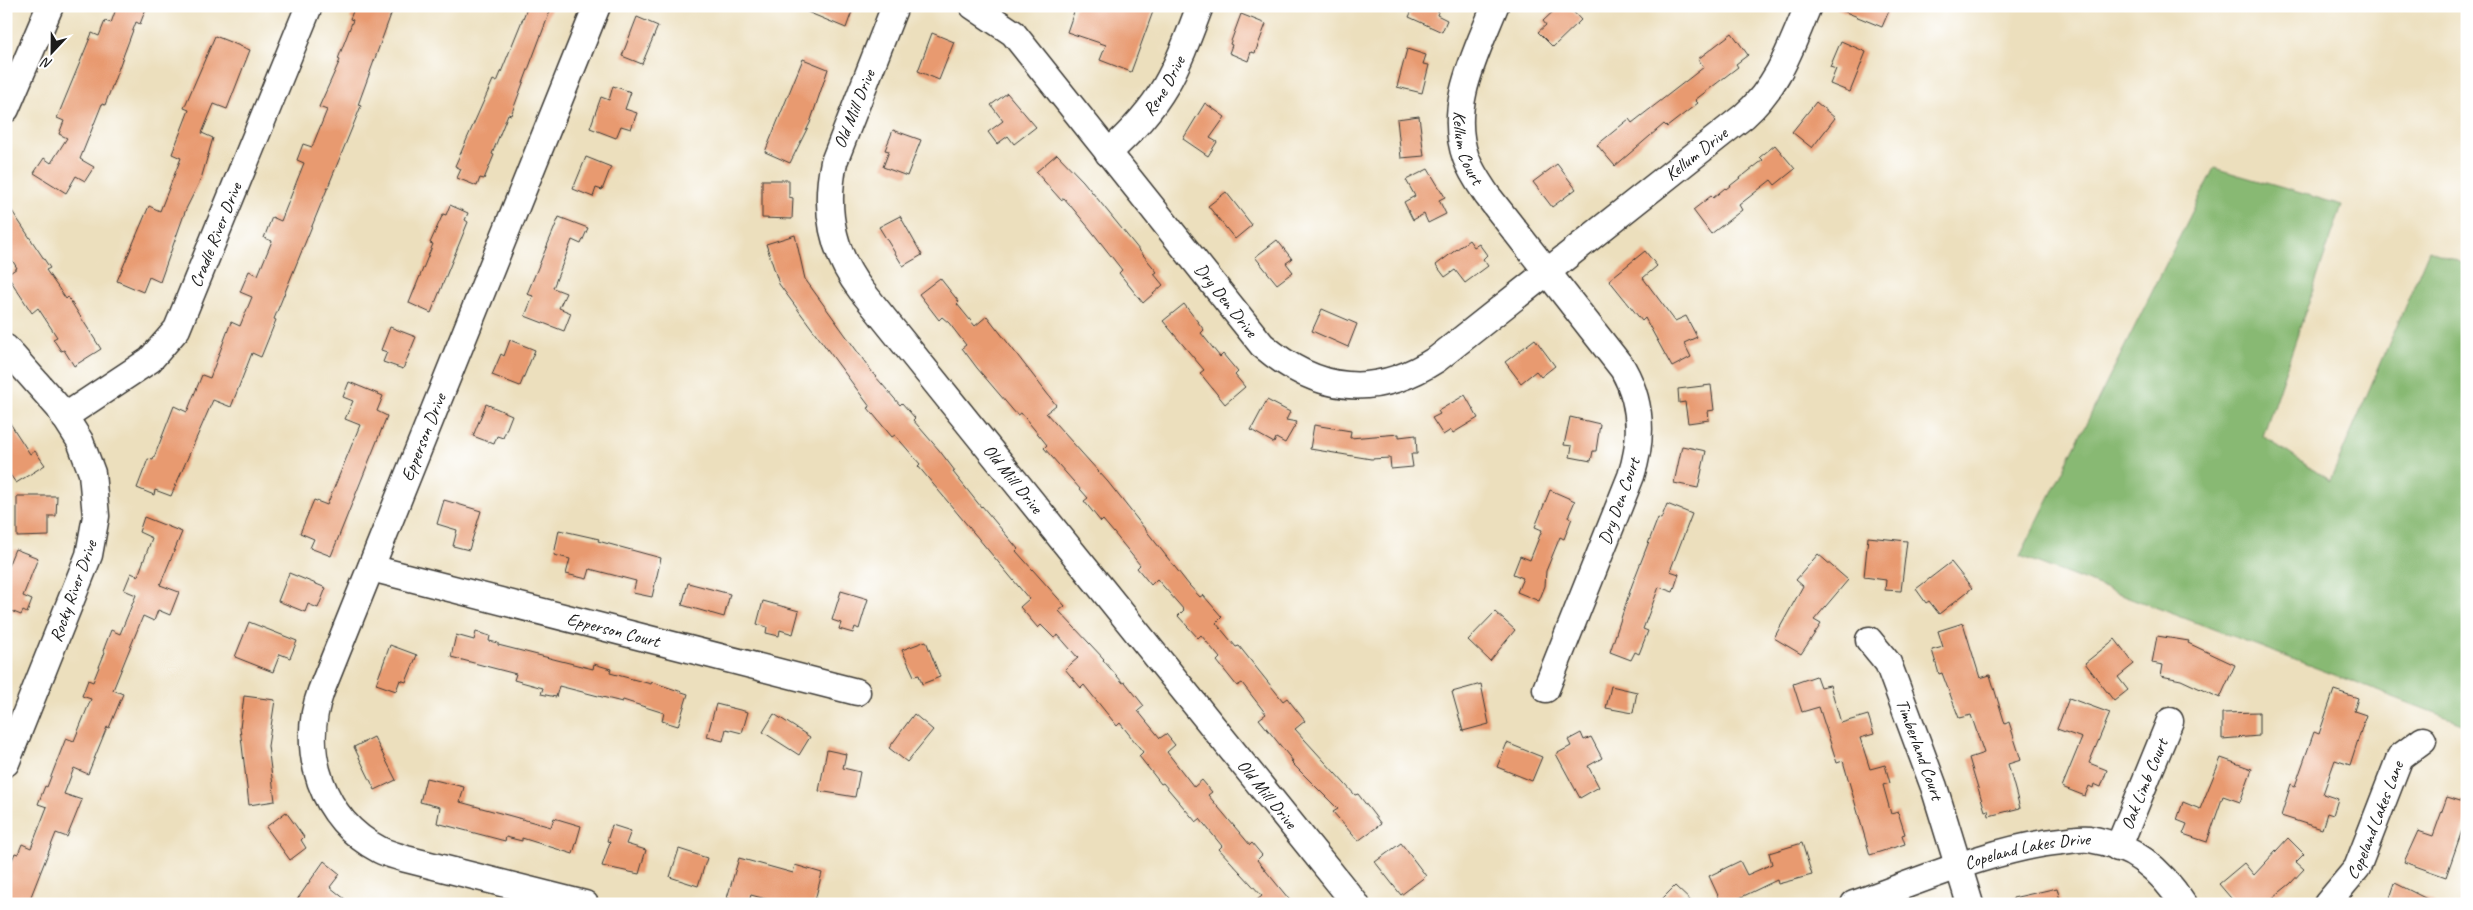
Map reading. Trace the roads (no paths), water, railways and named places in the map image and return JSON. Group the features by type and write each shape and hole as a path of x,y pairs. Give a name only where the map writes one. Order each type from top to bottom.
{"street":[{"path":"6,109 50,6"},
{"name":"Cradle River Drive","path":"64,417 150,360 177,329 309,6"},
{"name":"Epperson Drive","path":"585,904 385,852 366,841 346,824 331,804 319,782 312,741 314,716 318,700 597,6"},
{"name":"Old Mill Drive","path":"895,6 834,162 829,188 830,213 834,238 843,262 861,290 1356,904"},
{"name":"Dry Den Drive","path":"973,6 1013,33 1262,345 1295,370 1318,380 1334,384 1360,385 1384,383 1416,372 1437,359 1547,271"},
{"name":"Rene Drive","path":"1108,153 1136,128 1162,94 1178,64 1200,6"},
{"name":"Kellum Court","path":"1495,6 1466,80 1460,105 1460,132 1466,157 1477,181 1547,271"},
{"name":"Kellum Drive","path":"1547,271 1755,106 1778,77 1808,6"},
{"name":"Dry Den Court","path":"1546,689 1631,476 1638,451 1640,434 1636,400 1623,369 1547,271"},
{"name":"Rocky River Drive","path":"6,348 64,417 80,441 92,473 96,497 94,535 86,564 6,763"},
{"name":"Epperson Court","path":"371,568 857,692"},
{"name":"Timberland Court","path":"1868,640 1888,663 1960,867 1970,904"},
{"name":"Oak Limb Court","path":"2118,848 2170,721"},
{"name":"Copeland Lakes Lane","path":"2328,904 2357,868 2400,757 2423,740"},
{"name":"Copeland Lakes Drive","path":"1854,904 1960,867 2038,844 2088,839 2118,848 2146,861 2168,881 2183,904"}]}
